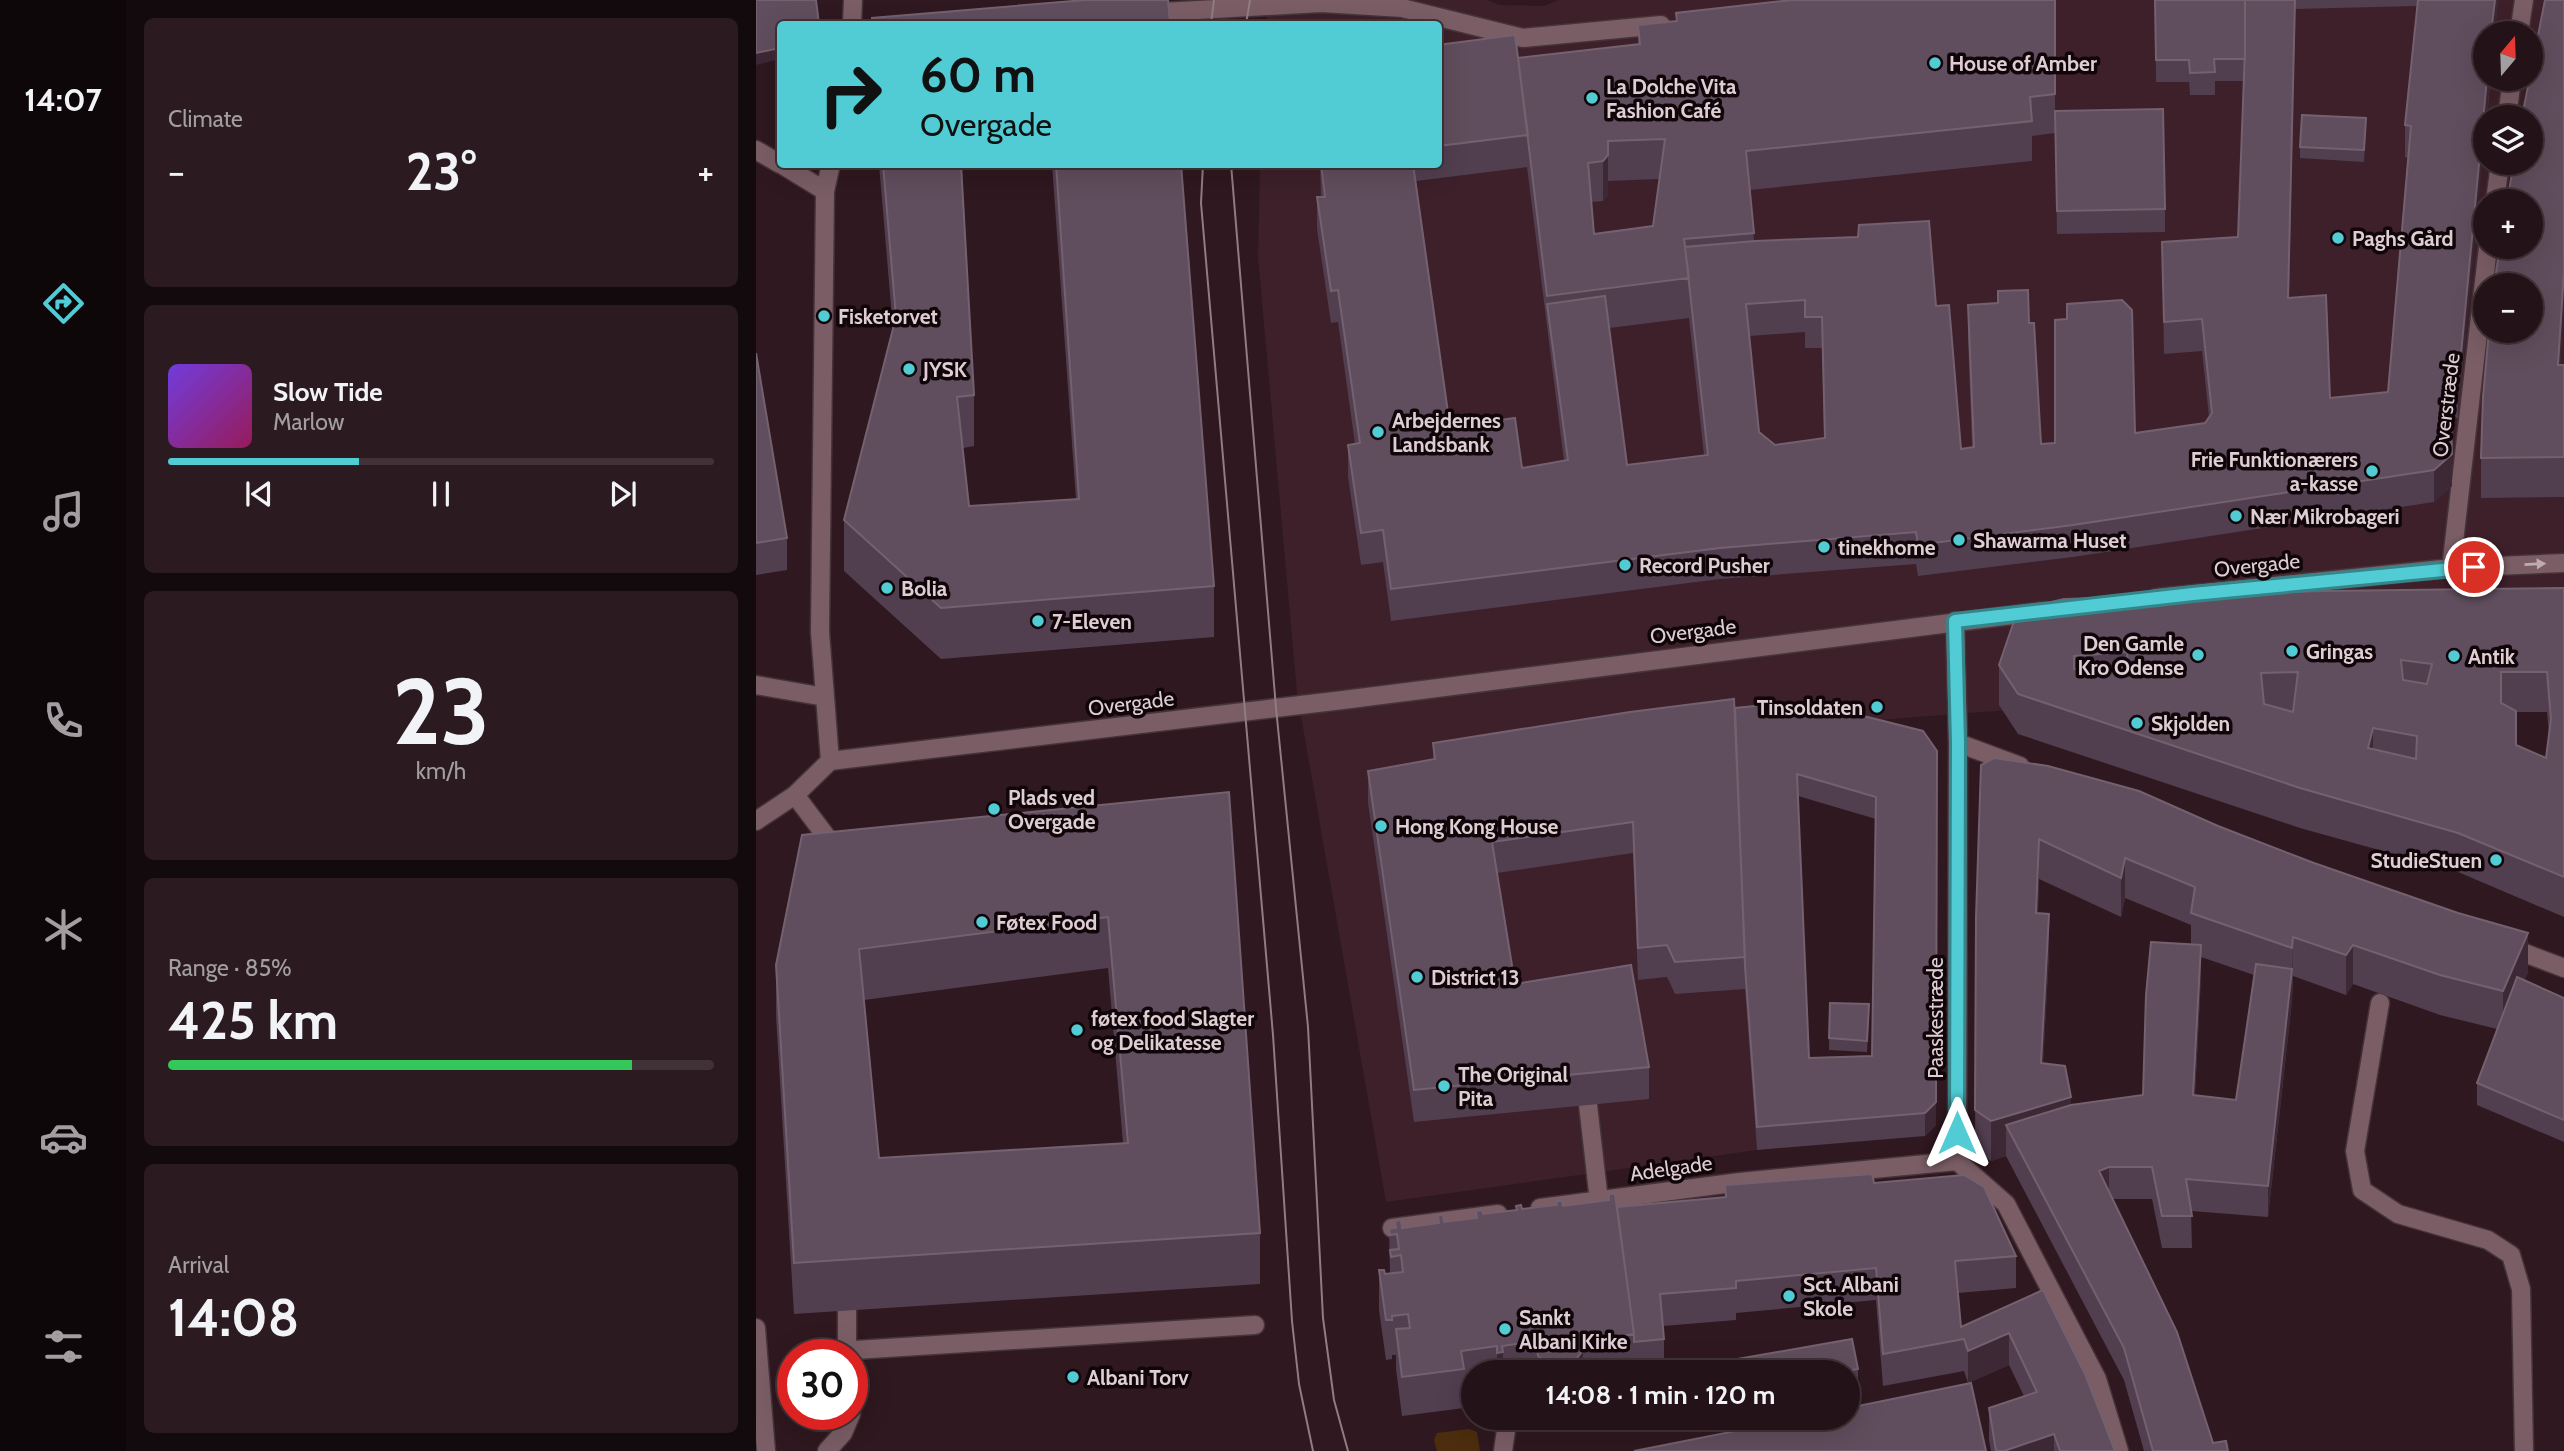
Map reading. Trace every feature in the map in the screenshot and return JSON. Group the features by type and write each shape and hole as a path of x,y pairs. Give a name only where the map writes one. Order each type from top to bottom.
{"street":[{"path":"852,21 853,0"},
{"path":"2521,21 2524,0"},
{"path":"1123,15 1321,3 1402,8 1523,38 1675,24"},
{"path":"756,150 777,162"},
{"path":"788,168 825,191"},
{"path":"756,821 795,795 830,761 820,632 825,191 830,168"},
{"name":"Overstræde","path":"2451,568 2487,259"},
{"name":"Overgade","path":"2141,600 2451,568 2564,563"},
{"name":"Overgade","path":"830,761 1343,700 2061,609"},
{"name":"Paaskestræde","path":"1955,621 1958,743 1957,1161"},
{"path":"756,685 825,697"},
{"path":"1958,743 2035,771"},
{"path":"795,795 851,870"},
{"path":"2487,938 2564,968"},
{"path":"2380,1003 2355,1151 2362,1189 2398,1214 2488,1240 2511,1255 2521,1289 2524,1451"},
{"path":"1588,1105 1599,1201"},
{"path":"1957,1161 2006,1204 2097,1379 2119,1451"},
{"name":"Adelgade","path":"1392,1228 1751,1181 1957,1161"},
{"path":"847,1311 848,1339"},
{"path":"868,1349 1255,1325"},
{"path":"756,1328 766,1451"},
{"path":"827,1451 844,1430"},
{"path":"1503,1451 1506,1430"}],"shaded area":[{"path":"1269,0 1487,0 1500,5 1544,6 1558,0 2564,0 2564,710 2165,698 1735,731 1745,989 1757,1150 1386,1202 1297,693 1258,257 1260,168 1442,168 1442,21 1266,21"},
{"path":"1461,1430 1477,1432 1480,1451 1437,1451 1434,1440 1437,1433"}],"building":[{"path":"756,0 816,0 819,21 777,21 777,49 756,53"},
{"path":"1085,0 1168,0 1170,21 872,21 872,18"},
{"path":"1792,0 2055,0 2055,94 2030,97 2032,121 1746,151 1754,233 1684,239 1689,278 1547,296 1518,58 1640,44 1638,25 1677,21 1676,13","holes":["1665,139 1653,226 1594,234 1588,163 1603,161 1608,155 1608,141"]},
{"path":"2155,0 2245,0 2245,59 2214,59 2215,72 2190,73 2189,60 2156,60"},
{"path":"2245,0 2295,0 2288,298 2326,295 2330,398 2388,392 2411,126 2405,125 2418,0 2495,0 2492,21 2473,21 2473,91 2486,91 2485,105 2473,105 2473,175 2478,175 2477,189 2473,189 2473,227 2458,386 2450,387 2452,454 2434,470 2073,525 1918,545 1916,532 1720,548 1391,589 1383,530 1361,533 1348,445 1360,443 1338,290 1331,291 1317,197 1325,197 1321,168 1414,168 1450,427 1515,418 1522,468 1568,460 1547,304 1605,296 1627,465 1708,455 1685,247 1858,237 1859,225 1929,221 1936,306 1949,305 1961,449 1974,447 1968,305 1998,303 1998,291 2028,290 2029,323 2034,323 2041,444 2055,443 2055,320 2067,319 2067,304 2122,300 2132,310 2135,433 2205,423 2212,413 2202,319 2164,322 2162,242 2238,237","holes":["1805,300 1805,317 1822,317 1825,438 1775,445 1759,432 1746,304"]},
{"path":"2545,0 2564,0 2564,271 2558,365 2564,365 2564,457 2481,458 2488,343 2543,343 2543,273 2496,273 2498,259 2543,259 2543,189 2509,189 2512,175 2543,175 2543,105 2524,105 2527,91 2543,91 2543,21 2541,21"},
{"path":"1515,35 1528,135 1442,146 1442,44"},
{"path":"2163,109 2165,209 2057,211 2055,111"},
{"path":"2302,115 2366,118 2364,150 2300,147"},
{"path":"883,168 961,168 974,395 957,397 969,506 1079,499 1056,168 1181,168 1214,586 941,608 844,520 896,317"},
{"path":"756,353 787,538 756,543"},
{"path":"2564,588 2564,877 2458,833 2300,788 2018,694 1999,665 2013,624 2029,607 2064,599 2325,591","holes":["2127,652 2128,667 2074,669 2074,656","2401,660 2432,664 2427,684 2403,680","2298,672 2293,712 2264,704 2261,673","2501,672 2547,672 2551,719 2546,758 2516,745 2516,711 2501,703","2373,728 2417,736 2416,759 2368,748"]},
{"path":"1734,699 1745,957 1675,962 1667,945 1638,948 1633,822 1492,842 1515,984 1631,965 1649,1067 1414,1090 1368,771 1435,759 1433,743 1630,712"},
{"path":"1776,704 1820,705 1923,731 1937,751 1936,1102 1925,1113 1757,1127 1745,966 1735,708","holes":["1797,774 1876,797 1872,1056 1809,1058"]},
{"path":"1994,758 2048,766 2139,791 2218,826 2314,863 2458,913 2528,933 2503,991 2440,975 2353,945 2346,955 2293,937 2292,948 2191,913 2195,887 2125,858 2121,878 2039,839 2036,913 2049,914 2041,1063 2065,1066 2071,1097 1991,1121 1975,1110 1976,917 1981,765"},
{"path":"1229,792 1260,1233 794,1263 776,965 802,835","holes":["1108,917 1128,1143 879,1158 859,949"]},
{"path":"2151,942 2201,945 2193,1095 2236,1100 2256,964 2292,969 2268,1186 2186,1179 2192,1216 2162,1216 2152,1167 2109,1167 2099,1171 2177,1332 2213,1443 2226,1441 2228,1451 2153,1451 2124,1348 2006,1125 2071,1105 2143,1095 2146,995"},
{"path":"2517,977 2564,998 2564,1120 2477,1083"},
{"path":"1830,1003 1869,1004 1867,1041 1829,1038"},
{"path":"1872,1174 1874,1183 1964,1175 1984,1187 2016,1256 1955,1261 1961,1327 2043,1290 2085,1374 2115,1451 2060,1451 2054,1434 2004,1451 1996,1451 1989,1408 2037,1392 2009,1333 1968,1351 1964,1339 1883,1354 1876,1268 1736,1281 1736,1288 1660,1294 1664,1339 1634,1342 1617,1207 1726,1197 1725,1185"},
{"name":"Sankt Albani Kirke","path":"1609,1194 1615,1194 1634,1334 1581,1341 1583,1350 1576,1360 1543,1360 1538,1356 1536,1341 1502,1346 1503,1352 1497,1353 1497,1346 1461,1351 1461,1369 1402,1377 1396,1329 1410,1328 1408,1314 1392,1316 1392,1320 1386,1320 1379,1270 1384,1270 1385,1274 1403,1272 1401,1255 1391,1257 1390,1250 1399,1249 1397,1234 1390,1235 1389,1229 1396,1228 1395,1221 1401,1220 1402,1228 1439,1223 1438,1215 1443,1215 1444,1222 1477,1218 1476,1211 1482,1210 1483,1214 1517,1210 1516,1206 1521,1205 1522,1209 1557,1205 1556,1201 1562,1201 1563,1206 1609,1200"},
{"path":"1852,1339 1856,1360 1731,1360"},
{"path":"1971,1383 1986,1451 1634,1451 1740,1430 1860,1430 1860,1406"}],"tram line":[{"path":"1211,21 1214,0"},
{"path":"1246,21 1250,0"},
{"path":"1203,168 1201,203 1273,1035 1292,1321 1299,1384 1313,1451"},
{"path":"1231,168 1276,708 1308,1027 1323,1318 1334,1400 1348,1451"}],"place":[{"name":"House of Amber","path":"1935,63"},
{"name":"La Dolche Vita Fashion Café","path":"1592,98"},
{"name":"Paghs Gård","path":"2338,238"},
{"name":"Fisketorvet","path":"824,316"},
{"name":"JYSK","path":"909,369"},
{"name":"Arbejdernes Landsbank","path":"1378,432"},
{"name":"Frie Funktionærers a-kasse","path":"2372,471"},
{"name":"Nær Mikrobageri","path":"2236,516"},
{"name":"Shawarma Huset","path":"1959,540"},
{"name":"tinekhome","path":"1824,547"},
{"name":"Record Pusher","path":"1625,565"},
{"name":"Bolia","path":"887,588"},
{"name":"7-Eleven","path":"1038,621"},
{"name":"Gringas","path":"2292,651"},
{"name":"Den Gamle Kro Odense","path":"2198,655"},
{"name":"Antik","path":"2454,656"},
{"name":"Tinsoldaten","path":"1877,707"},
{"name":"Skjolden","path":"2137,723"},
{"name":"Plads ved Overgade","path":"994,809"},
{"name":"Hong Kong House","path":"1381,826"},
{"name":"StudieStuen","path":"2496,860"},
{"name":"Føtex Food","path":"982,922"},
{"name":"District 13","path":"1417,977"},
{"name":"føtex food Slagter og Delikatesse","path":"1077,1030"},
{"name":"The Original Pita","path":"1444,1086"},
{"name":"Sct. Albani Skole","path":"1789,1296"},
{"name":"Sankt Albani Kirke","path":"1505,1329"},
{"name":"Albani Torv","path":"1073,1377"}],"route":[{"path":"1957,1133 1958,743 1955,621 2193,594 2474,567"}]}
